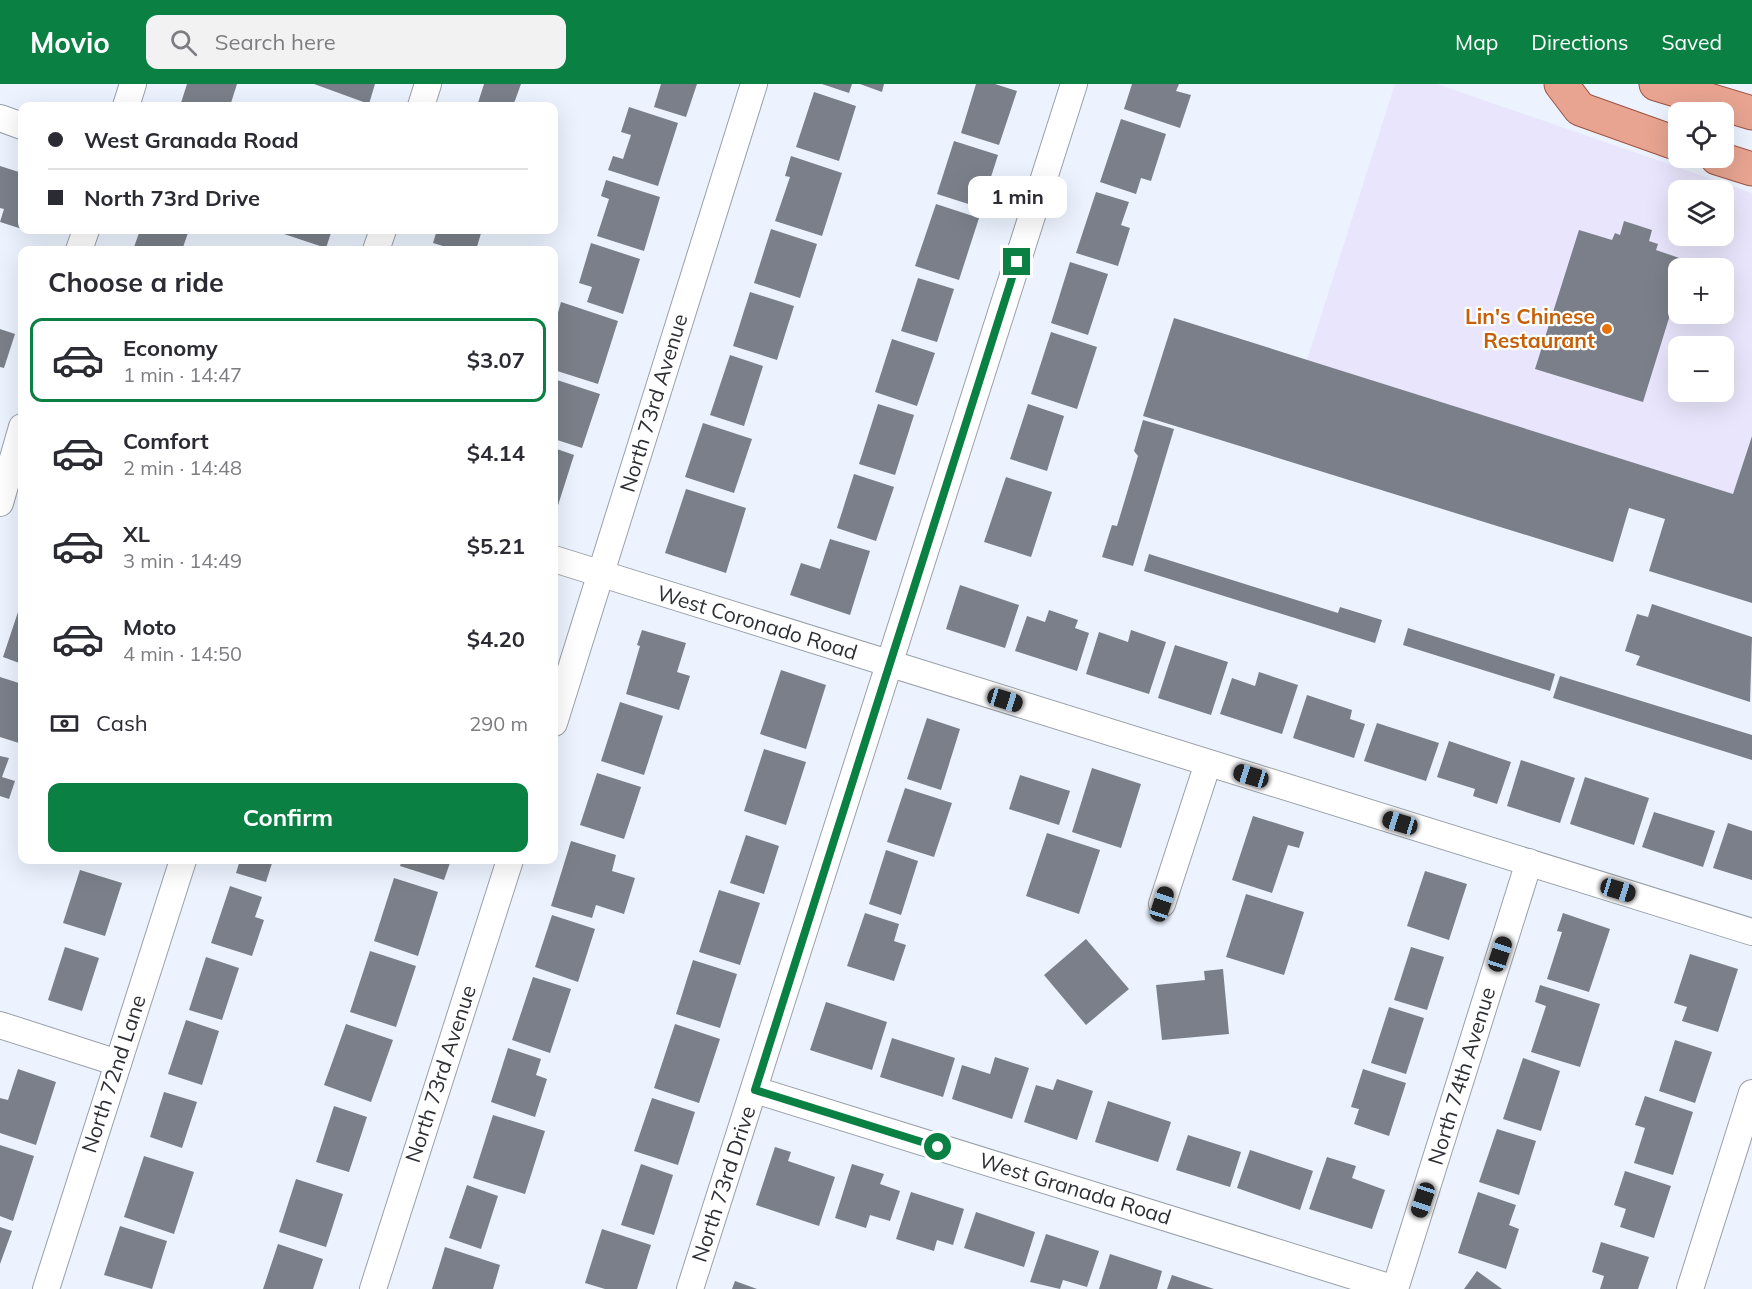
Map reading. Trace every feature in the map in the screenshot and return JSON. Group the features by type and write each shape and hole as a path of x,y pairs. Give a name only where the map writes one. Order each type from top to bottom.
{"main road":[{"path":"1561,84 1580,109 1668,140"},
{"path":"1656,84 1752,113"},
{"path":"1734,163 1752,169"}],"street":[{"path":"127,102 133,84"},
{"path":"422,102 428,84"},
{"name":"North 73rd Avenue","path":"558,711 754,84"},
{"name":"North 73rd Drive","path":"690,1289 1074,84"},
{"path":"0,118 18,125"},
{"path":"0,503 14,430"},
{"name":"West Coronado Road","path":"558,560 1752,932"},
{"path":"1162,904 1208,763"},
{"name":"North 74th Avenue","path":"1395,1289 1529,862"},
{"name":"North 72nd Lane","path":"46,1289 182,864"},
{"name":"North 73rd Avenue","path":"373,1289 509,864"},
{"path":"0,1025 118,1063"},
{"name":"West Granada Road","path":"755,1090 1395,1289"},
{"path":"1690,1289 1752,1093"}],"shaded area":[{"path":"1395,84 1437,84 1668,164 1668,168 1680,168 1714,180 1668,180 1668,246 1734,246 1734,187 1752,193 1752,434 1733,494 1307,360"}],"building":[{"path":"187,84 237,84 231,102 181,102"},
{"path":"314,84 375,84 370,102 364,102"},
{"path":"484,84 521,84 514,102 478,102"},
{"path":"661,84 697,84 686,117 654,107"},
{"path":"822,84 852,84 849,93"},
{"path":"860,84 884,84 882,92"},
{"path":"976,84 995,84 1017,91 999,145 961,133"},
{"path":"1132,84 1179,84 1176,91 1191,95 1180,128 1124,109"},
{"path":"814,92 856,106 839,161 796,147"},
{"path":"629,107 678,123 658,186 608,170 613,156 623,159 631,135 621,132"},
{"path":"1121,119 1166,134 1151,181 1141,178 1136,194 1100,182"},
{"path":"954,141 998,155 981,208 937,194"},
{"path":"791,156 842,173 822,236 775,221 790,177 785,176"},
{"path":"0,166 18,172 18,228 0,222 4,209 0,208"},
{"path":"606,180 660,197 644,251 597,236 609,199 601,196"},
{"path":"1096,192 1129,202 1121,225 1130,228 1118,266 1076,253"},
{"path":"936,204 979,218 959,280 915,266"},
{"name":"Lin's Chinese Restaurant","path":"1624,221 1652,230 1649,241 1658,244 1656,250 1679,258 1668,258 1668,321 1643,402 1535,369 1579,230 1612,240 1615,233 1620,235"},
{"path":"771,229 817,244 800,298 754,283"},
{"path":"139,234 188,234 183,246 134,246"},
{"path":"284,234 331,234 327,246 320,246"},
{"path":"436,234 481,234 477,246 443,246 433,243"},
{"path":"591,243 640,259 623,314 587,302 592,287 579,283"},
{"path":"1070,262 1108,274 1088,335 1051,323"},
{"path":"918,278 954,289 937,342 901,331"},
{"path":"750,292 794,306 777,360 733,346"},
{"path":"561,302 618,321 598,384 558,371 558,313"},
{"path":"1174,318 1733,494 1752,436 1752,603 1649,571 1665,519 1629,508 1613,562 1143,416"},
{"path":"0,329 15,334 4,368 0,367"},
{"path":"1051,332 1097,347 1077,409 1031,394"},
{"path":"892,339 935,353 917,406 875,392"},
{"path":"730,355 763,366 744,426 710,415"},
{"path":"558,380 600,394 582,448 558,440"},
{"path":"878,404 914,415 895,475 859,464"},
{"path":"1028,404 1064,416 1047,471 1010,459"},
{"path":"1143,420 1174,429 1133,566 1102,557 1112,525 1117,526 1138,456 1134,451"},
{"path":"703,423 752,439 734,493 685,477"},
{"path":"558,449 574,455 558,505"},
{"path":"854,474 894,487 876,541 837,528"},
{"path":"1006,477 1052,492 1031,557 984,542"},
{"path":"686,489 746,508 726,573 665,553"},
{"path":"830,539 870,551 850,615 790,595 801,563 820,569"},
{"path":"1149,554 1338,613 1340,607 1382,620 1375,643 1144,571"},
{"path":"960,585 1019,605 1005,648 946,629"},
{"path":"1652,604 1752,637 1750,702 1636,665 1640,656 1625,651 1637,614 1648,617"},
{"path":"1049,610 1078,620 1075,628 1089,633 1077,671 1015,651 1027,616 1045,622"},
{"path":"18,612 18,663 3,657"},
{"path":"1408,628 1555,674 1550,691 1403,645"},
{"path":"642,630 686,643 677,672 690,676 679,710 626,694 640,646 637,645"},
{"path":"1131,630 1166,642 1149,694 1086,674 1099,632 1128,642"},
{"path":"1175,645 1228,662 1211,715 1158,698"},
{"path":"781,670 826,685 806,749 760,734"},
{"path":"1259,672 1298,685 1282,734 1220,714 1232,678 1255,686"},
{"path":"1560,676 1752,735 1752,760 1553,698"},
{"path":"0,677 18,683 18,743 0,737"},
{"path":"1307,695 1352,710 1350,719 1365,724 1354,758 1293,738"},
{"path":"620,702 663,716 644,775 601,761"},
{"path":"927,718 960,729 941,790 907,779"},
{"path":"1377,723 1439,743 1426,781 1364,761"},
{"path":"1449,741 1511,762 1497,804 1473,796 1475,789 1437,777"},
{"path":"764,749 806,762 786,825 744,811"},
{"path":"0,756 9,758 2,777 15,781 9,799 0,796"},
{"path":"1521,760 1575,778 1560,823 1507,806"},
{"path":"1092,768 1141,784 1121,848 1072,832"},
{"path":"597,773 641,787 624,839 580,825"},
{"path":"1020,775 1070,791 1059,825 1009,809"},
{"path":"1585,777 1649,798 1634,845 1570,824"},
{"path":"905,788 952,803 934,857 887,842"},
{"path":"1654,812 1715,831 1703,867 1642,847"},
{"path":"1253,816 1304,832 1299,848 1288,845 1272,893 1232,880"},
{"path":"1728,823 1752,831 1752,880 1713,868"},
{"path":"1047,833 1100,850 1079,914 1026,896"},
{"path":"746,835 779,846 764,894 730,883"},
{"path":"571,841 616,855 612,871 635,878 624,914 596,905 592,918 551,906"},
{"path":"886,850 918,861 901,915 869,904"},
{"path":"239,864 272,864 266,882 236,873"},
{"path":"401,864 450,864 444,880 400,866"},
{"path":"80,870 122,883 105,936 63,923"},
{"path":"1425,871 1467,884 1449,940 1407,926"},
{"path":"394,878 438,892 418,956 374,941"},
{"path":"230,886 262,897 255,917 264,920 252,956 211,943"},
{"path":"719,890 760,903 740,965 699,952"},
{"path":"1246,894 1304,912 1284,975 1226,957"},
{"path":"865,913 899,924 894,941 906,945 894,981 847,966"},
{"path":"1563,913 1610,929 1589,992 1547,979 1562,932 1557,931"},
{"path":"552,915 595,929 578,982 535,967"},
{"path":"1086,939 1129,989 1086,1025 1044,975"},
{"path":"65,947 99,958 82,1011 48,1000"},
{"path":"1411,947 1444,957 1427,1010 1394,1000"},
{"path":"370,951 416,966 396,1027 350,1012"},
{"path":"1690,954 1738,969 1718,1032 1682,1021 1687,1007 1674,1003"},
{"path":"206,957 239,968 222,1020 189,1010"},
{"path":"693,960 737,974 720,1028 676,1014"},
{"path":"1223,969 1229,1034 1162,1040 1156,985 1205,980 1204,971"},
{"path":"533,977 571,989 550,1053 512,1040"},
{"path":"1540,985 1600,1004 1580,1067 1531,1052 1546,1006 1535,1002"},
{"path":"826,1002 887,1022 872,1070 810,1050"},
{"path":"1389,1007 1424,1018 1406,1074 1371,1063"},
{"path":"186,1020 219,1031 202,1085 168,1074"},
{"path":"346,1024 393,1040 371,1102 324,1085"},
{"path":"675,1024 720,1039 699,1103 654,1088"},
{"path":"892,1038 955,1058 943,1097 880,1077"},
{"path":"1675,1040 1712,1052 1695,1103 1659,1091"},
{"path":"508,1048 541,1059 536,1075 547,1079 535,1117 491,1102"},
{"path":"995,1057 1029,1068 1012,1119 952,1099 962,1065 990,1074"},
{"path":"1523,1058 1560,1071 1541,1131 1503,1119"},
{"path":"18,1069 56,1082 36,1145 0,1133 0,1098 8,1100"},
{"path":"1363,1069 1406,1083 1389,1136 1354,1124 1359,1109 1351,1107"},
{"path":"1057,1079 1093,1091 1077,1140 1024,1122 1036,1085 1053,1090"},
{"path":"164,1092 197,1102 182,1148 150,1137"},
{"path":"1645,1096 1693,1112 1673,1175 1634,1163 1645,1128 1635,1125"},
{"path":"652,1098 695,1112 678,1165 634,1151"},
{"path":"1108,1101 1171,1122 1158,1162 1095,1142"},
{"path":"334,1106 367,1117 349,1172 316,1162"},
{"path":"493,1115 545,1131 525,1194 473,1178"},
{"path":"1497,1129 1536,1141 1519,1195 1479,1182"},
{"path":"1188,1135 1241,1152 1230,1187 1176,1170"},
{"path":"0,1145 34,1156 13,1221 0,1216"},
{"path":"775,1147 791,1152 788,1161 835,1177 819,1226 756,1205"},
{"path":"1250,1150 1313,1171 1300,1210 1237,1188"},
{"path":"144,1156 194,1172 174,1234 124,1217"},
{"path":"1327,1157 1356,1166 1352,1178 1385,1190 1372,1229 1309,1209"},
{"path":"641,1164 673,1175 654,1235 621,1225"},
{"path":"852,1164 884,1174 880,1184 900,1191 890,1221 870,1215 866,1228 835,1218"},
{"path":"1625,1171 1671,1186 1654,1238 1620,1227 1626,1209 1614,1205"},
{"path":"296,1179 343,1194 326,1247 279,1232"},
{"path":"467,1185 498,1196 481,1249 449,1238"},
{"path":"911,1192 964,1209 953,1245 937,1240 934,1251 896,1239"},
{"path":"1478,1192 1516,1205 1509,1225 1519,1229 1506,1269 1458,1253"},
{"path":"976,1212 1035,1232 1024,1267 964,1248"},
{"path":"120,1226 167,1241 152,1289 104,1275"},
{"path":"0,1227 12,1231 0,1264"},
{"path":"602,1229 651,1245 637,1289 605,1289 585,1283"},
{"path":"1046,1234 1099,1251 1087,1287 1063,1280 1060,1289 1030,1282"},
{"path":"1601,1242 1649,1257 1638,1289 1600,1289 1604,1276 1592,1272"},
{"path":"278,1244 323,1259 313,1289 263,1289"},
{"path":"445,1247 500,1265 493,1289 432,1289"},
{"path":"1110,1254 1162,1271 1157,1289 1099,1289"},
{"path":"1477,1271 1502,1289 1464,1289"},
{"path":"1172,1275 1214,1289 1167,1289"},
{"path":"735,1281 757,1289 732,1289"}],"place":[{"name":"Lin's Chinese Restaurant","path":"1607,329"}],"route":[{"path":"938,1147 755,1090 1017,262"}]}
